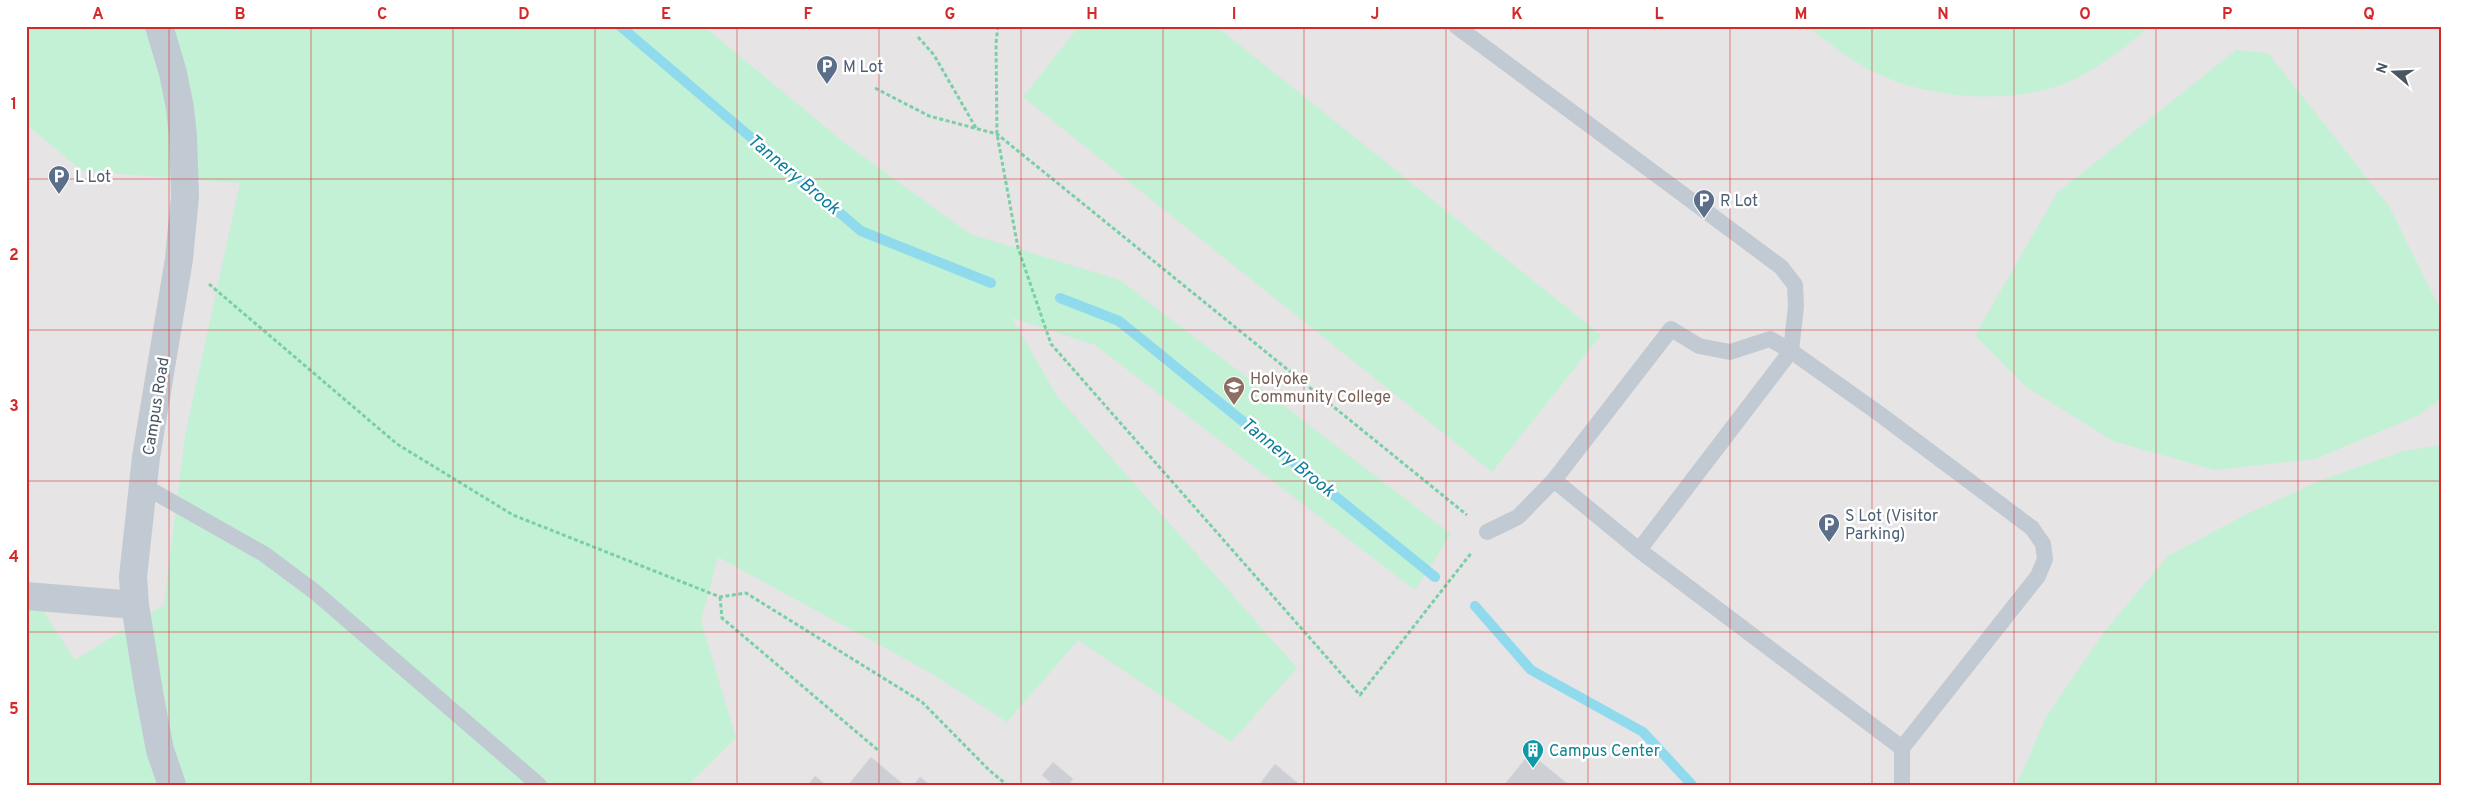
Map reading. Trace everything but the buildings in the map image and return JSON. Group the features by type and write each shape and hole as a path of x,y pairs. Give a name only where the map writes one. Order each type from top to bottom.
{"street":[{"name":"Campus Road","path":"159,26 173,73 180,108 185,196 179,259 142,485 135,552 135,605 160,750 172,785"},
{"path":"26,596 135,605"}],"lane":[{"path":"1456,26 1782,267 1795,285 1796,306 1791,351 1639,550"},
{"path":"1488,532 1518,517 1554,480 1671,329 1699,346 1730,352 1770,339 1791,351 1977,485 2032,528 2043,544 2045,558 2038,576 1902,748 1902,785"},
{"path":"1554,480 1639,550 1902,748"},
{"path":"142,485 225,530 264,554 308,586 539,785"}],"path":[{"path":"998,26 996,42 997,134 1018,248 1051,344 1360,695 1467,558"},
{"path":"918,37 934,55 976,128"},
{"path":"875,88 929,116 997,134 1488,532"},
{"path":"202,278 398,444 513,515 720,597 746,593 922,702 989,770 1007,785"},
{"path":"720,597 722,618 880,752"}],"shaded area":[{"name":"Holyoke Community College","path":"26,26 2441,26 2441,785 26,785"}],"green space":[{"path":"26,26 703,26 846,144 970,234 1120,280 1451,534 1415,590 1095,345 1012,318 1057,396 1297,668 1231,742 1078,640 1007,722 929,672 718,557 701,621 736,738 688,785 26,785 26,584 75,660 164,605 185,435 240,183 82,171 26,124"},
{"path":"1079,26 1216,26 1601,335 1492,472 1023,97"},
{"path":"1806,26 2150,26 2098,66 2079,77 2055,87 2029,93 2001,96 1972,96 1943,93 1889,79 1858,63"},
{"path":"2236,50 2268,53 2389,206 2441,311 2441,398 2419,415 2315,459 2215,470 2113,441 2025,386 1975,335 2057,193"},
{"path":"2441,445 2441,785 2017,785 2046,717 2104,632 2168,556 2249,513 2317,482 2403,451"}],"waterway":[{"name":"Tannery Brook","path":"620,26 861,231 991,283"},
{"name":"Tannery Brook","path":"1060,298 1119,321 1435,577"},
{"name":"Tannery Brook","path":"1475,606 1531,670 1643,732 1692,785"}],"place":[{"name":"M Lot","path":"827,85"},
{"name":"L Lot","path":"59,195"},
{"name":"R Lot","path":"1704,219"},
{"name":"Holyoke Community College","path":"1234,406"},
{"name":"S Lot (Visitor Parking)","path":"1829,543"},
{"name":"Campus Center","path":"1533,769"}]}
